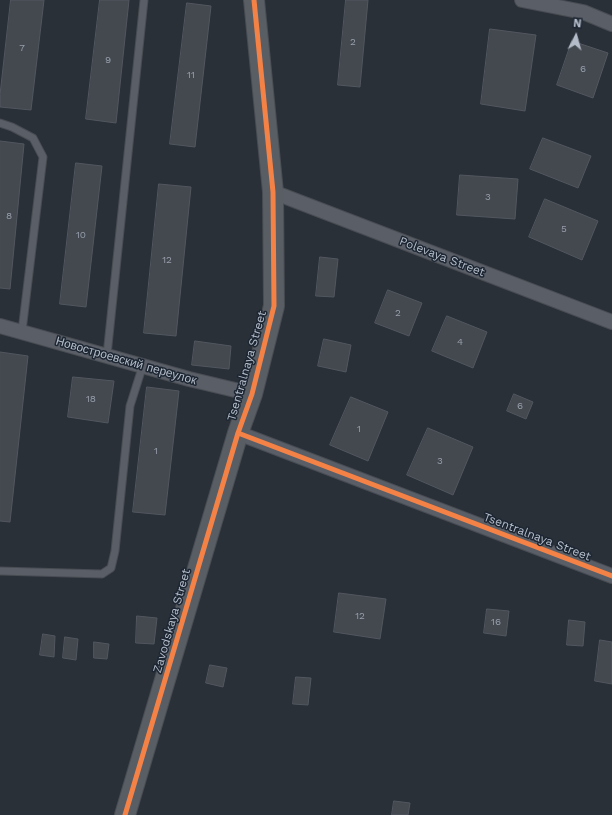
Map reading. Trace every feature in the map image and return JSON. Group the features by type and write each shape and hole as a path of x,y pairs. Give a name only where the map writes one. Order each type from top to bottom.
{"street":[{"name":"Tsentralnaya Street","path":"254,0 273,192 274,306 252,394 238,433 612,576"},
{"path":"522,0 583,12 612,24"},
{"name":"Polevaya Street","path":"273,192 612,322"},
{"name":"Новостроевский переулок","path":"0,326 144,365 189,379 252,394"},
{"name":"Zavodskaya Street","path":"125,815 238,433"}],"lane":[{"path":"106,355 144,0"},
{"path":"0,123 34,138 43,157 22,331"},
{"path":"0,572 102,574 111,568 115,551 130,406 144,365"}],"building":[{"path":"11,0 44,0 31,110 0,107 0,95"},
{"path":"100,0 129,0 116,123 86,119"},
{"path":"346,0 368,0 360,87 338,85"},
{"path":"187,3 211,6 195,147 170,144"},
{"path":"490,29 536,35 525,111 481,104"},
{"path":"572,41 608,53 593,98 557,85"},
{"path":"543,138 591,156 578,188 530,169"},
{"path":"0,141 24,144 10,289 0,288"},
{"path":"76,163 102,166 86,307 60,304"},
{"path":"460,175 518,179 515,219 457,215"},
{"path":"159,184 191,187 176,336 144,333"},
{"path":"545,199 598,221 582,260 529,237"},
{"path":"320,257 338,259 334,297 316,296"},
{"path":"388,290 422,303 409,336 375,323"},
{"path":"447,316 487,332 473,368 432,351"},
{"path":"324,339 351,345 346,372 318,366"},
{"path":"195,341 231,346 229,369 192,365"},
{"path":"0,352 28,356 10,522 0,521"},
{"path":"73,377 114,381 108,423 68,417"},
{"path":"147,387 179,391 165,515 133,512"},
{"path":"514,394 533,402 526,419 507,411"},
{"path":"351,397 388,412 368,461 330,445"},
{"path":"428,428 473,447 453,495 407,475"},
{"path":"339,593 386,599 380,639 334,632"},
{"path":"487,609 509,611 506,636 484,633"},
{"path":"137,616 157,618 154,644 136,643"},
{"path":"569,620 585,622 583,646 567,645"},
{"path":"43,634 55,636 54,657 40,655"},
{"path":"65,637 78,639 76,660 63,658"},
{"path":"600,640 612,642 612,684 595,681"},
{"path":"94,642 109,644 107,659 94,658"},
{"path":"210,665 227,668 223,687 206,683"},
{"path":"296,677 311,678 308,705 293,704"},
{"path":"394,801 410,803 408,815 392,815"}],"cycle path":[{"path":"125,815 238,433 252,394 274,306 273,192 254,0"},
{"path":"238,433 612,576"}]}
